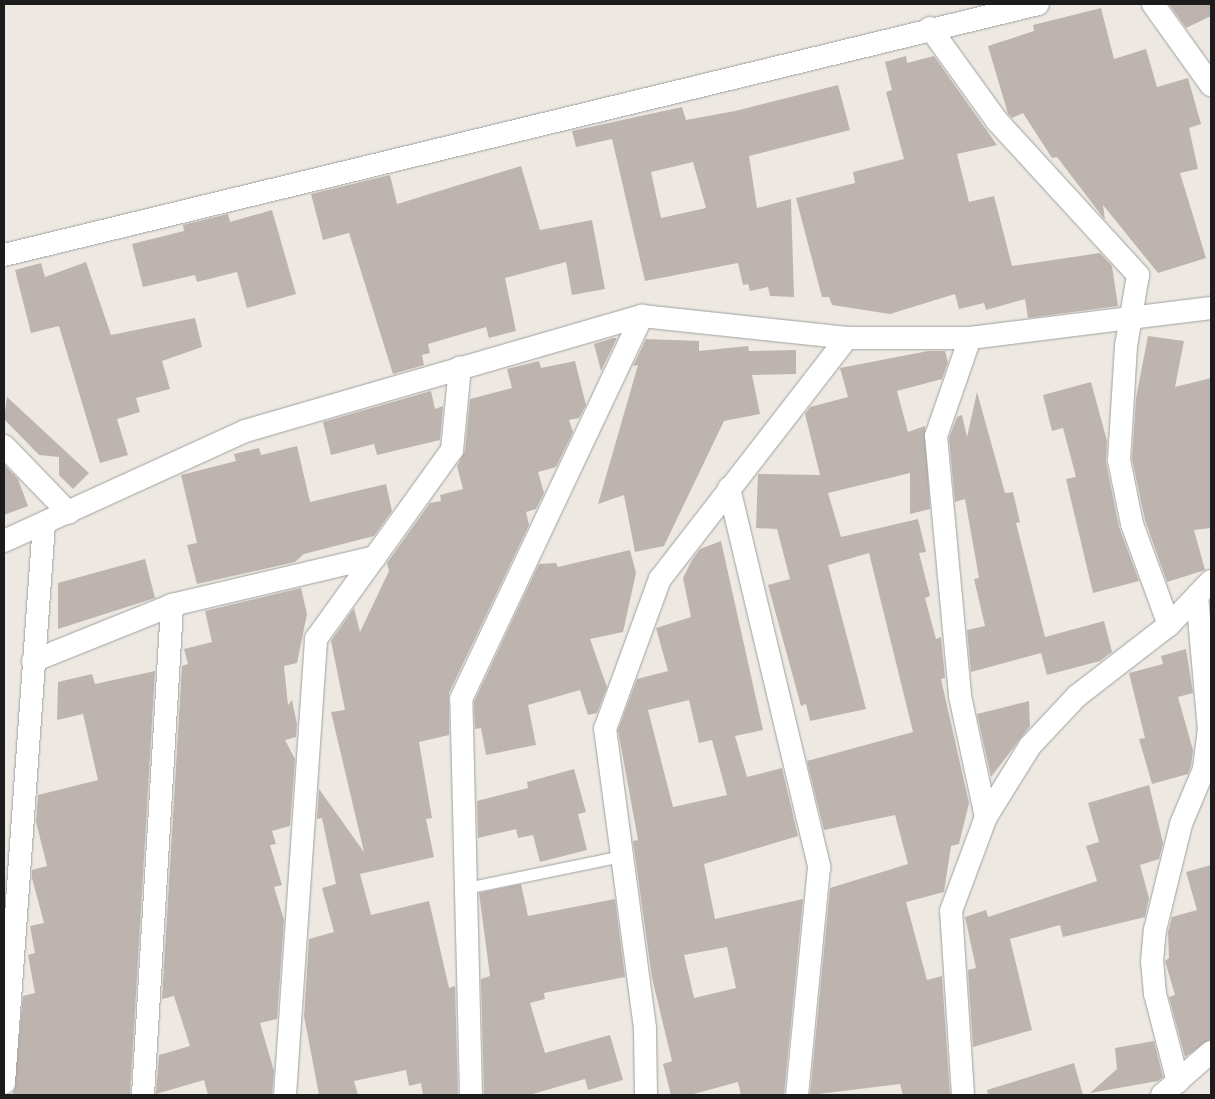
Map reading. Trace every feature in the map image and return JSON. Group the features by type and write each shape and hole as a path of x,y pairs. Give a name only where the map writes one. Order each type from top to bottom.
{"street":[{"path":"4,255 930,28 1038,4"},
{"path":"1153,4 1211,85"},
{"path":"930,28 997,121 1138,274 1134,318 1126,346 1119,460 1132,524 1169,625"},
{"path":"4,542 69,514 245,431 460,367 642,316 848,338 970,338 1211,308"},
{"path":"471,1095 461,699 642,316"},
{"path":"646,1095 645,1028 605,729 660,580 729,488 848,338"},
{"path":"970,338 936,436 960,696 986,817"},
{"path":"285,1095 316,639 452,450 460,367"},
{"path":"4,446 69,514"},
{"path":"729,488 819,867 797,1095"},
{"path":"4,1083 44,524"},
{"path":"33,661 172,605 375,557"},
{"path":"964,1095 952,911 986,817 1030,746 1077,696 1169,625 1204,588"},
{"path":"1170,1088 1155,994 1152,962 1155,930 1180,824 1204,769 1209,730 1204,588"},
{"path":"143,1095 172,605"},
{"path":"1170,1088 1211,1052"}],"lane":[{"path":"466,888 622,856"}],"building":[{"path":"1169,4 1211,4 1211,16 1186,28"},
{"path":"1101,8 1114,59 1146,49 1157,87 1188,78 1201,124 1189,128 1198,169 1180,173 1206,258 1158,273 1103,205 1105,220 1057,157 1052,158 1023,113 1012,118 1008,114 988,46 1034,31 1033,25"},
{"path":"906,56 907,63 934,56 997,145 957,154 969,202 994,196 1012,266 1100,253 1112,266 1118,306 1028,318 1025,299 986,310 984,303 959,309 955,294 890,314 832,305 829,297 822,297 796,198 855,183 853,172 904,159 886,92 892,90 885,62"},
{"path":"838,85 850,130 749,156 757,208 791,199 794,297 770,296 768,287 750,291 748,284 743,285 738,263 645,281 612,139 576,147 572,131 682,107 686,120 735,111","holes":["693,162 706,208 661,218 651,172"]},
{"path":"521,166 540,230 592,220 605,289 572,295 566,262 505,278 516,331 489,338 486,327 428,344 430,353 422,355 424,365 393,374 349,233 323,240 311,194 390,175 397,204"},
{"path":"272,210 296,294 247,308 237,272 197,282 195,275 143,287 132,244 184,231 183,225 228,214 230,222"},
{"path":"86,262 111,335 195,318 202,347 162,361 170,389 136,398 140,412 117,419 128,455 100,463 59,326 31,333 15,270 41,263 45,277"},
{"path":"1148,336 1184,341 1175,387 1211,378 1211,528 1194,530 1205,570 1167,582 1145,520 1132,459 1136,398"},
{"path":"617,338 601,371 594,344"},
{"path":"646,339 699,341 699,351 748,346 749,351 796,350 796,374 752,375 760,414 724,421 664,546 635,552 624,495 598,504 638,365 633,366"},
{"path":"928,351 945,351 948,362 942,379 897,391 908,432 925,426 930,509 910,514 910,473 828,493 841,537 918,519 926,552 919,553 930,596 925,598 936,639 941,637 945,678 941,679 969,803 959,844 951,846 944,892 906,902 927,980 942,976 950,1095 903,1095 900,1084 810,1095 830,888 908,864 895,815 824,830 807,761 913,732 869,553 828,565 866,709 810,721 806,704 801,706 768,585 790,579 777,529 756,528 758,474 820,475 805,414 810,407 848,397 840,368"},
{"path":"539,361 541,368 575,361 586,405 579,418 569,420 573,432 556,467 538,472 544,493 536,509 526,512 529,525 449,693 449,735 419,742 432,818 426,819 434,857 360,874 371,915 429,901 449,988 455,986 458,1095 423,1095 421,1083 409,1086 406,1070 354,1081 358,1095 319,1095 304,1016 309,939 334,932 322,888 336,884 322,818 317,819 319,789 364,852 331,712 345,710 331,641 354,608 360,632 389,571 387,563 430,503 441,501 440,495 463,489 457,466 465,451 470,399 512,388 507,369"},
{"path":"1091,382 1107,441 1106,462 1119,527 1139,581 1093,593 1066,479 1076,477 1063,428 1052,431 1043,395"},
{"path":"431,391 435,409 443,406 440,440 377,455 374,444 331,455 323,422"},
{"path":"977,392 1005,493 1013,492 1020,522 1016,523 1045,637 1104,621 1112,652 1100,661 1047,675 1041,653 971,672 967,630 985,626 974,579 979,578 965,499 955,502 949,438 957,417 962,415 967,437"},
{"path":"7,397 89,473 73,489 59,475 59,457 39,455 4,419"},
{"path":"297,446 310,502 386,484 392,511 374,536 304,554 295,562 197,584 187,545 197,543 181,475 236,461 234,454 259,448 261,455"},
{"path":"4,465 18,479 28,506 4,515"},
{"path":"721,541 763,730 735,736 747,777 782,768 798,836 704,864 715,919 803,899 784,1095 741,1095 738,1082 690,1095 671,1095 663,1064 672,1061 652,978 633,841 638,840 618,730 637,679 668,671 656,628 691,617 683,578 700,549","holes":["689,700 699,743 712,740 727,795 673,807 648,710","727,947 736,988 694,998 684,955"]},
{"path":"630,550 636,573 623,632 590,639 607,687 597,713 588,715 580,690 528,705 536,745 486,755 481,728 475,729 474,702 539,564 556,563 558,567"},
{"path":"145,559 155,598 58,629 58,583"},
{"path":"301,588 307,614 297,663 284,666 288,705 292,700 297,724 296,737 285,740 295,759 290,826 272,831 276,844 270,845 282,885 274,887 284,920 277,1019 260,1023 274,1071 272,1095 208,1095 204,1080 156,1094 159,1055 190,1046 174,996 162,999 182,666 188,664 184,649 212,642 205,611"},
{"path":"1186,649 1193,693 1178,697 1193,750 1191,766 1188,774 1152,784 1139,739 1145,738 1129,673 1163,664 1161,656"},
{"path":"155,671 130,1095 13,1095 23,996 35,993 28,955 35,953 30,926 44,923 32,878 32,870 47,866 36,822 38,795 98,780 83,714 57,720 58,682 92,674 95,684"},
{"path":"1029,701 1030,726 991,777 977,714"},
{"path":"574,769 586,812 578,814 587,850 540,862 533,835 518,838 516,829 478,838 477,801 528,788 527,782"},
{"path":"1149,785 1163,843 1159,859 1140,865 1149,898 1145,917 1063,937 1060,925 1010,939 1032,1030 973,1047 968,970 976,968 965,917 986,910 988,917 1097,881 1086,846 1099,842 1088,803"},
{"path":"1211,865 1211,1039 1185,1057 1169,997 1175,995 1165,961 1169,958 1168,932 1172,917 1197,910 1186,872"},
{"path":"521,884 528,916 615,899 625,977 544,993 545,999 530,1003 545,1053 610,1035 623,1080 588,1090 585,1079 529,1095 484,1095 481,979 490,976 479,893"},
{"path":"1154,1041 1163,1077 1158,1081 1090,1093 1117,1069 1115,1048"},
{"path":"1074,1063 1083,1095 988,1095 987,1090"}]}
